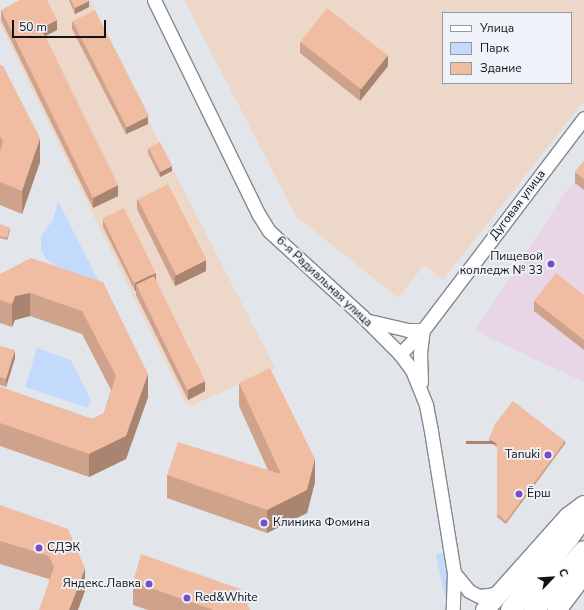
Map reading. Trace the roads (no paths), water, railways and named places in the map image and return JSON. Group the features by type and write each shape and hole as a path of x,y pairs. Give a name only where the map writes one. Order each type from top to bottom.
{"main road":[{"path":"485,610 568,517 584,505"},
{"path":"511,610 569,538 584,516"},
{"path":"534,610 584,551"},
{"path":"557,610 584,575"}],"street":[{"name":"6-я Радиальная улица","path":"154,0 252,202 269,231 367,321 400,354 412,370 421,389 426,405 454,573 453,610"},
{"name":"Дуговая улица","path":"400,354 423,330 584,118"},
{"path":"367,321 406,330 423,330"},
{"name":"Дуговая улица","path":"421,389 420,353 423,330"},
{"path":"454,573 469,591 479,596 492,595 500,592"}],"place":[{"name":"Пищевой колледж № 33","path":"551,264"},
{"name":"Tanuki","path":"548,455"},
{"name":"Ёрш","path":"519,494"},
{"name":"Клиника Фомина","path":"264,523"},
{"name":"СДЭК","path":"39,548"},
{"name":"Яндекс.Лавка","path":"149,584"},
{"name":"Red&White","path":"187,598"}]}
